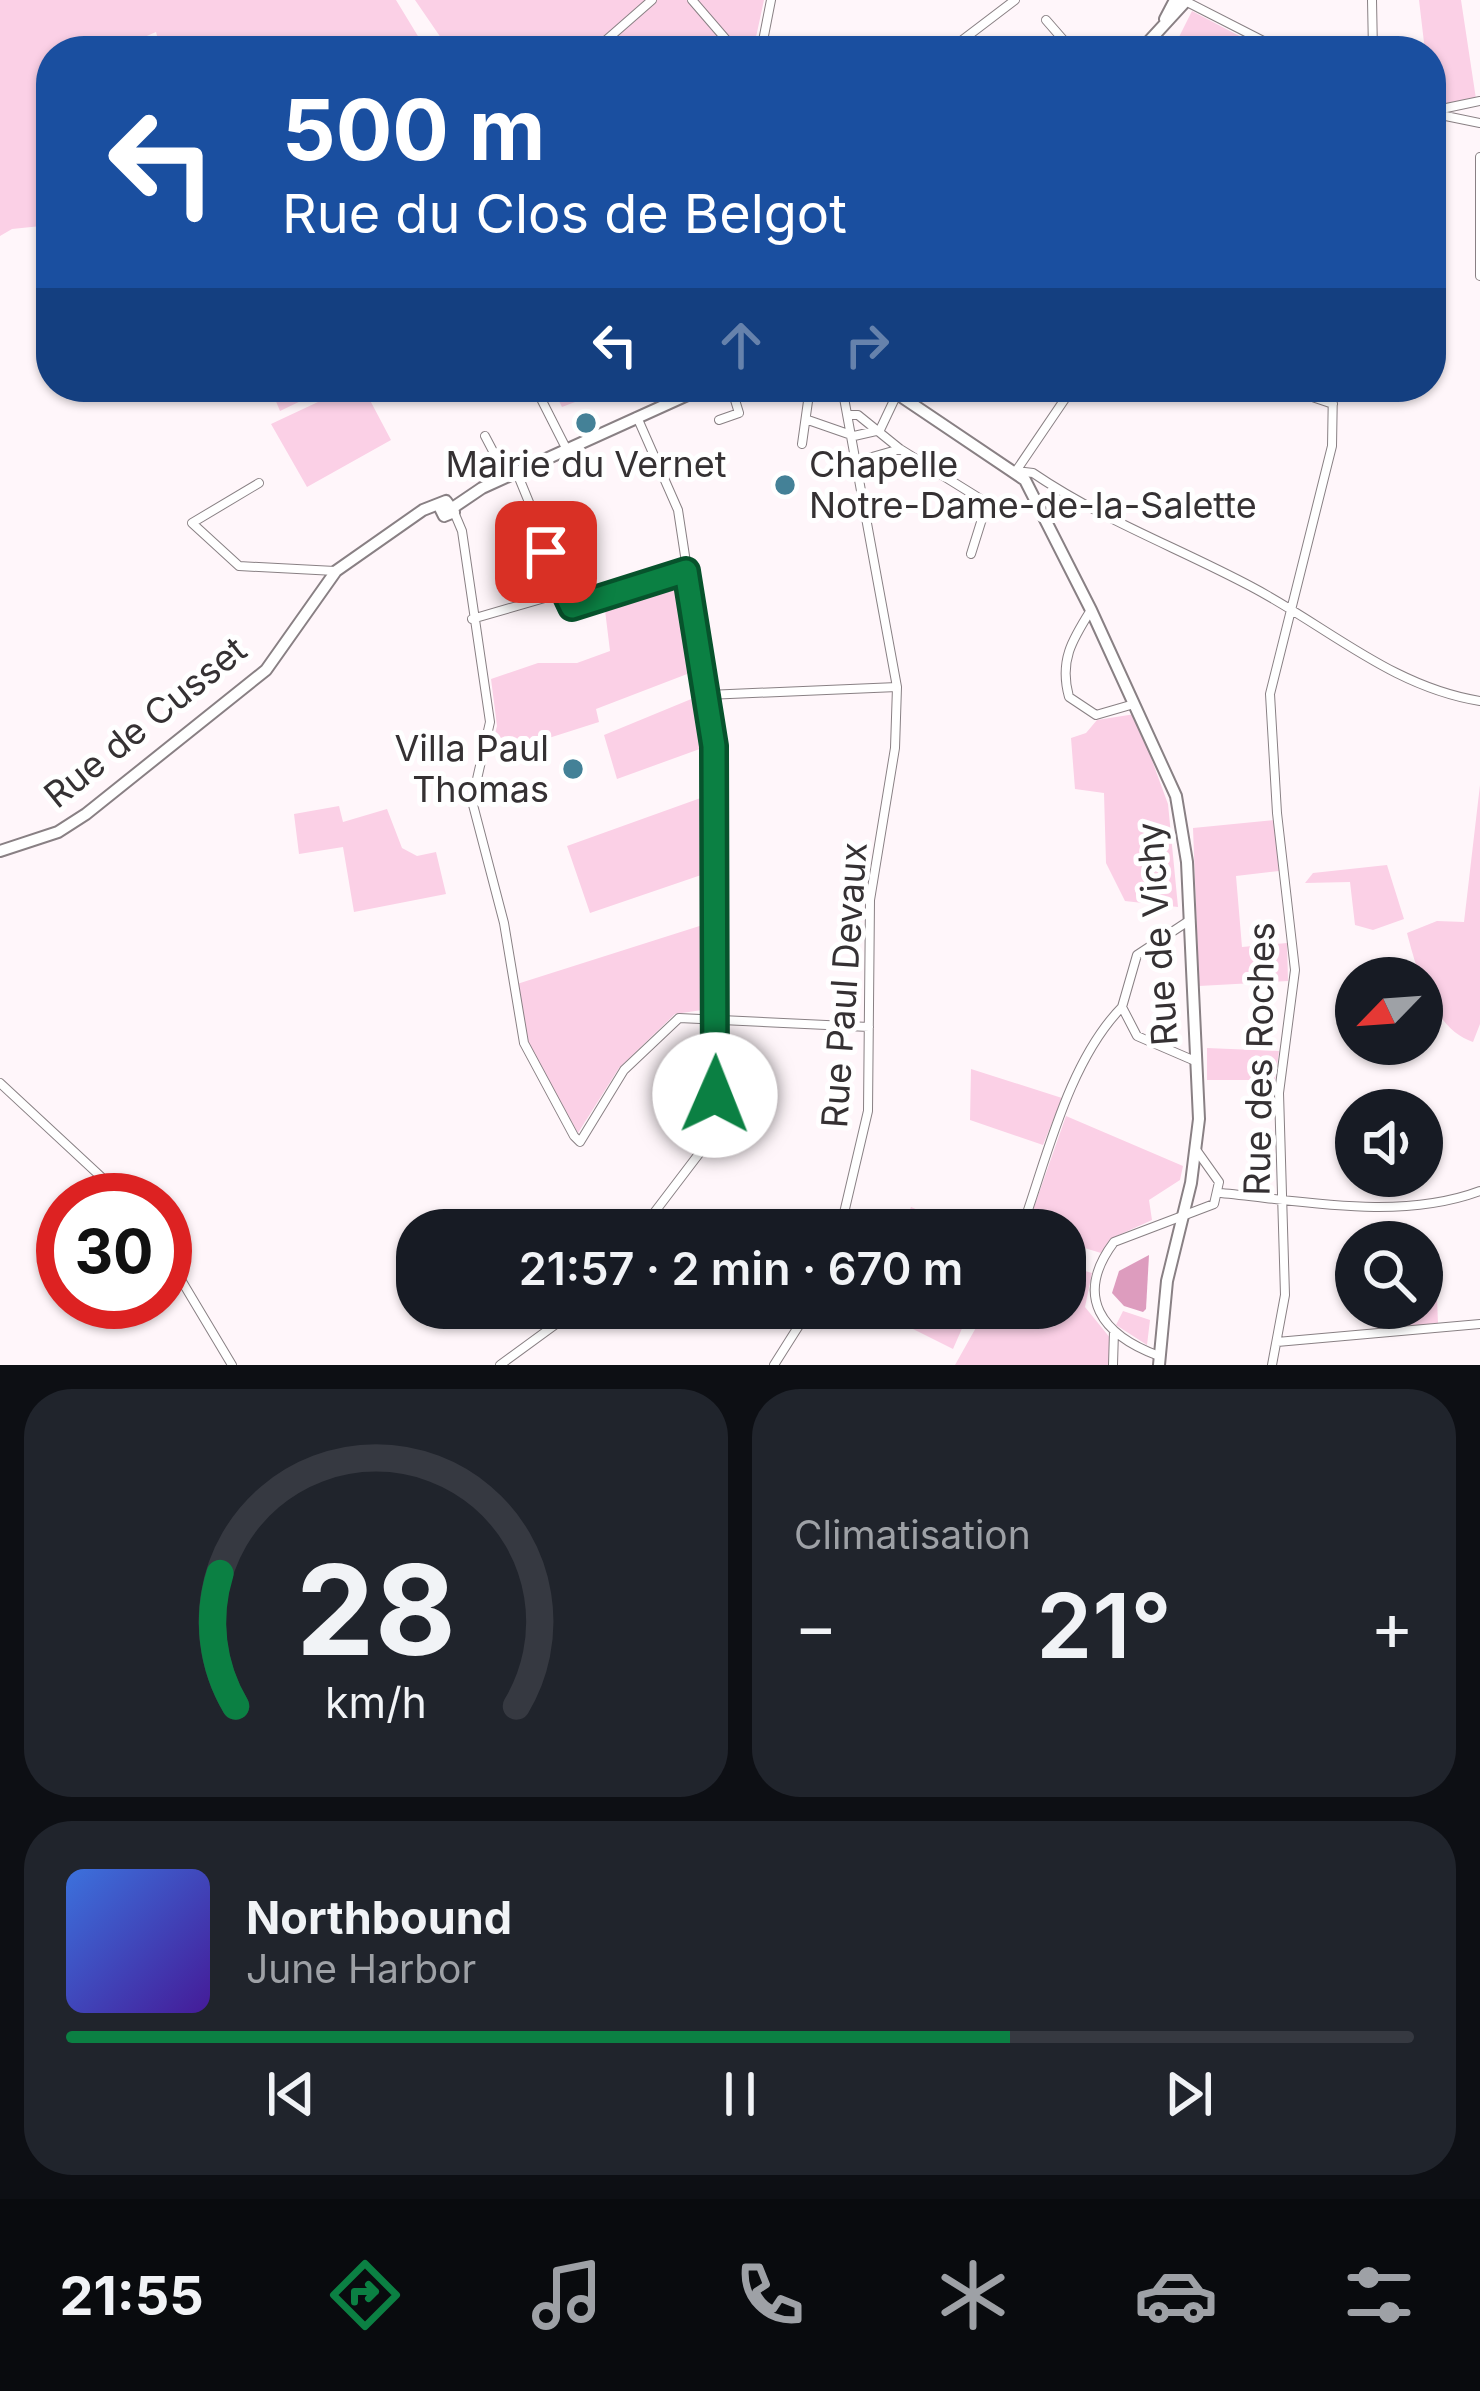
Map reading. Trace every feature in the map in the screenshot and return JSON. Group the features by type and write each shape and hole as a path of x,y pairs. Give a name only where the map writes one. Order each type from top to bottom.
{"street":[{"path":"617,36 652,0"},
{"path":"692,0 723,36"},
{"path":"764,36 771,0"},
{"path":"968,36 1015,0"},
{"path":"1372,0 1372,36"},
{"path":"1154,36 1188,2 1253,36"},
{"path":"1046,20 1060,36"},
{"path":"1446,109 1480,101"},
{"path":"1446,115 1480,123"},
{"path":"1480,157 1480,276"},
{"path":"543,402 567,450"},
{"name":"Rue de Cusset","path":"0,851 58,832 86,814 242,692 266,670 336,571 412,516 447,510 482,488 665,402"},
{"path":"719,421 739,413 736,402"},
{"path":"802,444 809,402"},
{"name":"Rue Paul Devaux","path":"845,1209 868,1111 870,899 895,748 897,687 846,402"},
{"path":"878,431 888,402"},
{"name":"Rue de Vichy","path":"910,402 1016,471 1031,490 1136,703 1176,796 1190,920 1197,1151 1167,1280 1159,1360"},
{"path":"1063,402 1016,471 1044,481 1125,529 1253,588 1374,663 1456,698 1480,701"},
{"path":"1327,402 1333,404"},
{"name":"Rue des Roches","path":"1272,1365 1285,1295 1280,1093 1294,970 1270,712 1272,678 1332,446 1333,404"},
{"path":"849,415 987,503 971,554"},
{"path":"637,417 678,510 714,746 714,1134 657,1209"},
{"path":"808,420 854,436 878,431"},
{"path":"485,436 512,476 572,607 686,571"},
{"path":"858,460 899,449"},
{"path":"1031,490 1044,481"},
{"path":"259,483 192,523 239,566 336,571"},
{"path":"447,510 462,539 490,722 472,801 504,923 524,1043 580,1142 614,1084 679,1018 869,1027"},
{"path":"472,620 562,592"},
{"path":"1091,610 1071,642 1063,667 1069,697 1096,715 1136,703"},
{"path":"706,695 897,687"},
{"path":"1028,1209 1062,1113 1109,1020 1122,1007 1137,956 1190,920"},
{"path":"1122,1007 1137,1036 1197,1062"},
{"path":"0,1083 97,1173"},
{"path":"1197,1151 1214,1169 1221,1193"},
{"path":"1221,1193 1363,1206 1428,1203 1480,1191"},
{"path":"1159,1360 1114,1330 1094,1309 1106,1252 1126,1235 1206,1212 1221,1193"},
{"path":"192,1298 232,1365"},
{"path":"1277,1342 1480,1324"},
{"path":"500,1365 549,1329"},
{"path":"774,1365 797,1329"},
{"path":"1113,1365 1114,1330"}],"shaded area":[{"path":"0,0 396,0 418,36 157,36 156,32 147,36 36,36 36,227 12,229 0,236"},
{"path":"415,0 764,0 756,36 440,36"},
{"path":"1419,0 1461,0 1476,99 1446,104 1446,36 1423,36"},
{"path":"1192,11 1240,36 1180,36"},
{"path":"276,402 299,402 280,411"},
{"path":"318,402 371,402 391,440 307,487 271,424"},
{"path":"672,575 682,580 695,671 596,709 599,722 489,757 497,726 491,679 538,663 577,663 610,651 604,602"},
{"path":"701,695 708,746 617,779 604,735"},
{"path":"1135,714 1168,804 1178,907 1125,901 1106,863 1104,793 1075,789 1071,738 1086,733 1097,720"},
{"path":"1480,785 1480,1024 1473,1042 1443,1020 1443,957 1414,957 1407,933 1437,921 1464,922"},
{"path":"709,795 710,872 590,913 567,846"},
{"path":"339,806 343,822 387,809 402,848 417,856 436,852 446,894 354,912 343,847 299,854 294,814"},
{"path":"1275,820 1279,871 1236,876 1242,947 1287,943 1288,981 1199,986 1193,828"},
{"path":"1387,865 1404,919 1373,930 1355,925 1350,882 1305,883 1313,873"},
{"path":"709,923 709,1009 675,1014 619,1068 578,1133 529,1045 517,984"},
{"path":"1207,1048 1279,1051 1275,1080 1207,1080"},
{"path":"971,1069 1062,1098 1043,1145 970,1120"},
{"path":"1066,1116 1183,1166 1180,1180 1149,1200 1152,1220 1110,1239 1101,1253 1086,1248 1086,1209 1033,1209"},
{"path":"1149,1255 1143,1312 1124,1306 1112,1293 1119,1271"},
{"path":"1086,1271 1092,1273 1086,1302"},
{"path":"1086,1308 1111,1339 1109,1365 955,1365 975,1329 1086,1329"},
{"path":"1123,1311 1150,1320 1147,1345 1116,1325"},
{"path":"913,1329 962,1329 953,1349"}],"place":[{"name":"Mairie du Vernet","path":"586,423"},
{"name":"Chapelle Notre-Dame-de-la-Salette","path":"785,485"},
{"name":"Villa Paul Thomas","path":"573,769"}],"route":[{"path":"546,552 566,601 579,608 686,571 714,746 715,1095"}]}
